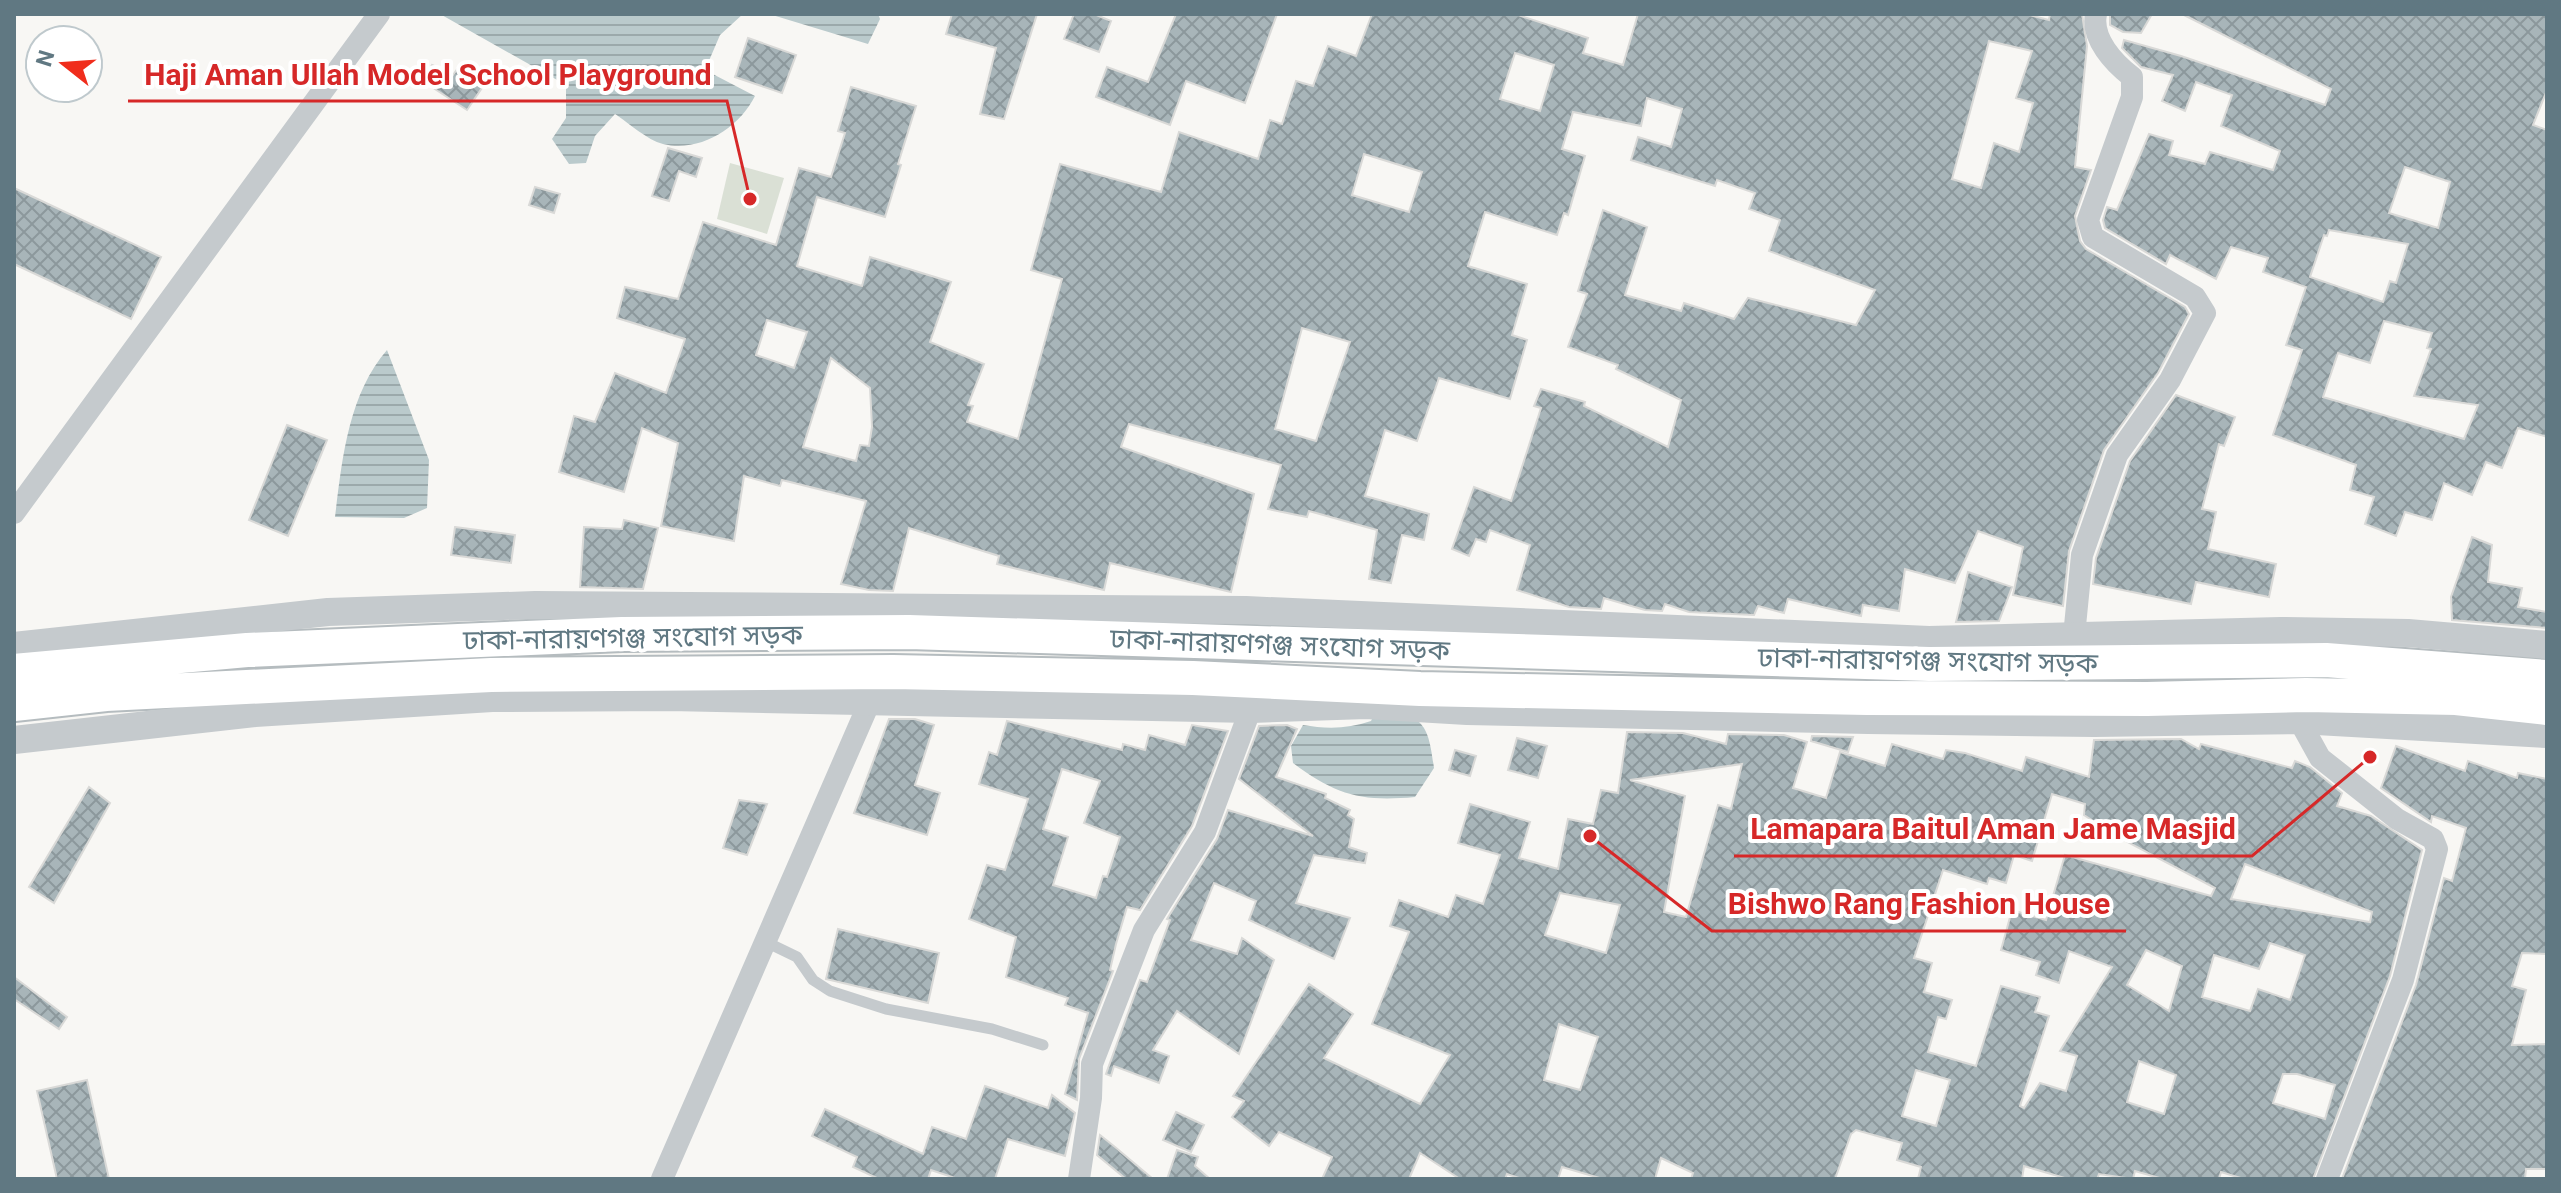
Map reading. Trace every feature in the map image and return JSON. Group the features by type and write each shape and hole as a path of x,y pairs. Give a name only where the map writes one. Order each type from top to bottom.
{"main road":[{"name":"ঢাকা-নারায়ণগঞ্জ সংযোগ সড়ক","path":"14,671 279,649 622,634 909,632 1867,650 1928,680 2147,699 2321,695 2456,698 2547,708"},
{"name":"ঢাকা-নারায়ণগঞ্জ সংযোগ সড়ক","path":"14,704 106,694 491,675 893,672 1256,695 1420,689 1868,709 1928,680 2326,660 2547,677"}],"street":[{"path":"14,513 379,14"},
{"path":"2074,636 2082,555 2117,455 2170,380 2205,313 2195,297 2093,237 2088,229 2088,220 2132,97 2132,77 2114,63 2094,26 2096,14"},
{"path":"14,646 328,612 535,605 1246,610 1867,650 1929,640 2281,631 2408,633 2547,645"},
{"path":"14,740 255,713 492,698 670,697 870,701 1256,695 1205,832 1144,930 1092,1064 1091,1098 1079,1179"},
{"path":"662,1179 870,701"},
{"path":"1868,709 2094,723 2299,720 2547,734"},
{"path":"2299,720 2320,758 2397,819 2433,839 2437,849 2403,980 2327,1179"}],"lane":[{"path":"766,942 797,957 813,980 830,991 886,1009 992,1029 1043,1045"}],"shaded area":[{"path":"440,14 743,14 720,35 705,70 755,96 729,128 691,145 657,142 615,114 595,136 586,163 569,164 552,139 566,118 566,85"},
{"path":"769,14 878,14 880,19 868,44"},
{"path":"730,163 784,178 767,234 717,219"},
{"path":"387,350 429,460 427,508 404,518 335,517 344,451 355,408 363,387"},
{"path":"1378,707 1405,714 1426,731 1434,768 1415,797 1379,798 1350,794 1323,783 1293,763 1291,746 1303,725 1354,726 1371,721"}],"building":[{"path":"952,14 1037,14 1004,119 980,114 996,48 946,34"},
{"path":"1074,14 1094,14 1111,21 1099,52 1064,39"},
{"path":"1176,14 1277,14 1245,103 1186,81 1170,125 1096,97 1107,67 1148,82"},
{"path":"1372,14 1515,14 1588,38 1583,53 1623,65 1638,14 2025,14 2049,20 2050,14 2082,14 2087,46 2075,167 2091,170 2075,216 2080,241 2086,249 2185,307 2189,314 2158,373 2104,450 2069,551 2063,606 2013,595 2023,547 1978,531 1955,583 1905,569 1899,611 1863,605 1861,616 1788,599 1784,613 1758,606 1754,615 1689,612 1665,604 1662,611 1645,610 1604,598 1601,609 1569,607 1517,590 1530,545 1490,530 1486,542 1476,539 1469,556 1452,549 1474,487 1511,501 1541,408 1534,406 1541,389 1585,402 1584,406 1668,447 1681,400 1616,369 1618,365 1568,347 1587,294 1578,291 1603,210 1647,227 1625,295 1681,311 1684,303 1734,319 1748,298 1856,325 1875,290 1769,251 1780,220 1749,209 1755,193 1717,180 1715,186 1631,160 1638,137 1671,147 1682,109 1647,98 1641,126 1573,112 1562,149 1585,156 1568,215 1564,213 1557,235 1485,212 1468,266 1527,284 1512,335 1527,340 1510,399 1439,378 1417,441 1385,430 1365,496 1429,514 1424,540 1402,535 1391,583 1369,579 1377,530 1309,511 1307,517 1268,509 1281,465 1129,424 1121,447 1254,494 1231,592 1110,563 1104,590 997,564 999,556 909,528 893,591 869,590 841,584 866,501 782,480 780,486 744,476 734,541 661,526 678,443 642,428 624,492 559,472 574,416 595,422 615,373 666,393 685,339 617,318 625,287 678,299 703,222 776,245 799,168 831,177 845,133 838,131 851,87 916,106 898,164 901,165 885,217 817,197 797,266 862,286 870,257 951,282 930,342 984,364 968,405 973,406 967,422 1018,439 1062,279 1031,270 1060,164 1161,192 1179,132 1258,159 1270,120 1282,124 1296,81 1313,86 1328,46 1356,56","holes":["1989,41 2032,51 2016,98 2033,103 2019,152 1994,143 1981,188 1952,179","1515,53 1554,65 1540,111 1500,99","1364,154 1422,172 1409,212 1352,195","767,320 807,332 794,368 756,355","1302,328 1350,342 1316,441 1275,429","831,358 870,388 872,427 869,446 860,445 856,461 803,447"]},
{"path":"2110,14 2152,14 2141,33 2123,32 2110,25"},
{"path":"2182,14 2547,14 2547,90 2533,125 2547,130 2547,437 2518,428 2502,468 2486,462 2472,495 2444,483 2432,520 2405,512 2396,536 2365,524 2374,497 2350,490 2356,465 2273,435 2302,350 2286,345 2306,287 2263,272 2268,258 2231,247 2216,279 2170,255 2166,264 2105,228 2103,220 2107,207 2117,210 2149,134 2173,141 2169,155 2205,164 2210,152 2273,170 2280,151 2221,126 2232,95 2196,82 2185,111 2162,101 2173,75 2141,67 2122,48 2124,40 2325,105 2331,89","holes":["2405,167 2450,182 2438,228 2389,213","2329,230 2408,244 2396,283 2390,281 2383,302 2310,277 2324,235 2327,236","2384,321 2432,333 2427,348 2431,349 2414,396 2478,405 2464,439 2323,397 2338,353 2370,363"]},
{"path":"748,38 796,55 782,93 735,77"},
{"path":"432,65 453,75 460,65 486,82 467,110 424,82"},
{"path":"668,148 702,158 696,177 679,171 669,201 652,196"},
{"path":"535,187 560,194 554,213 529,205"},
{"path":"14,188 161,257 131,319 14,264"},
{"path":"2176,395 2235,417 2224,446 2219,444 2202,509 2216,512 2208,549 2276,564 2269,597 2196,582 2191,604 2093,584 2096,558 2130,461"},
{"path":"287,425 327,440 288,536 249,520"},
{"path":"624,520 658,528 643,589 580,587 584,527 622,529"},
{"path":"455,527 515,535 511,563 451,555"},
{"path":"2472,537 2492,545 2488,582 2522,588 2518,607 2547,612 2547,628 2452,620 2451,597"},
{"path":"1968,572 2012,587 1999,621 1956,622"},
{"path":"889,719 915,719 934,725 915,785 940,793 927,835 854,813"},
{"path":"1007,721 1122,750 1123,744 1145,750 1149,735 1185,745 1192,725 1228,731 1192,826 1140,910 1127,907 1110,970 1113,971 1079,1059 1077,1100 1065,1094 1088,1013 1065,1005 1068,998 1006,977 1016,937 969,919 987,865 1005,870 1028,799 979,784 989,752 997,755","holes":["1062,769 1100,781 1084,823 1120,837 1107,877 1103,876 1096,898 1053,885 1068,837 1043,829"]},
{"path":"1287,725 1297,729 1276,777 1326,794 1325,798 1350,810 1348,815 1354,819 1349,847 1367,853 1365,863 1314,855 1296,903 1350,918 1334,959 1249,920 1256,901 1214,883 1191,940 1237,954 1242,938 1274,960 1239,1054 1177,1011 1153,1050 1169,1056 1159,1083 1114,1066 1111,1076 1106,1074 1140,980 1147,982 1170,920 1167,919 1217,839 1228,810 1313,836 1239,779 1259,726"},
{"path":"1627,732 1683,733 1726,744 1728,734 1784,735 1807,742 1793,788 1826,798 1840,752 1885,766 1892,744 1943,759 1946,750 1965,753 2022,771 2026,757 2089,777 2094,740 2181,739 2199,749 2201,744 2292,768 2295,761 2310,767 2342,793 2337,806 2371,816 2422,850 2390,976 2313,1179 2244,1179 2221,1172 2219,1179 2163,1179 2135,1171 2133,1179 2099,1174 2097,1179 2068,1179 2024,1166 2022,1179 1918,1179 1921,1167 1897,1160 1902,1143 1856,1130 1851,1134 1835,1179 1691,1179 1693,1173 1661,1158 1655,1179 1603,1179 1562,1167 1558,1179 1522,1179 1507,1174 1505,1179 1460,1179 1420,1153 1409,1179 1322,1179 1332,1157 1279,1132 1269,1146 1232,1117 1244,1101 1233,1096 1309,984 1353,1014 1324,1058 1420,1104 1450,1055 1372,1024 1409,932 1390,926 1399,900 1448,917 1456,895 1483,904 1500,855 1458,843 1470,804 1530,822 1519,858 1558,869 1568,819 1593,824 1601,790 1618,793","holes":["1742,764 1731,809 1718,805 1686,917 1664,912 1685,796 1630,780","2052,794 2085,804 2084,815 2116,836 2215,888 2211,896 2065,855 2046,920 2012,910 2001,950 2040,962 2036,975 2059,983 2069,951 2112,967 2060,1051 2077,1056 2066,1091 2040,1083 2024,1108 2020,1106 2049,1016 2035,1012 2040,997 2001,986 1976,1066 1928,1052 1938,1017 1946,1019 1952,1000 1924,992 1932,963 1914,958 1943,870 1987,884 1989,878 2006,883 2014,855 2032,861","2245,864 2372,912 2370,922 2231,899","1560,893 1620,905 1606,953 1545,935","2270,943 2305,955 2290,1000 2258,989 2250,1011 2202,997 2214,955 2259,969","2146,950 2182,966 2169,1011 2127,985","1559,1024 1598,1037 1580,1090 1544,1080","2139,1061 2176,1075 2164,1114 2127,1102","1916,1070 1950,1080 1936,1126 1902,1116","2283,1074 2297,1074 2335,1085 2325,1119 2273,1103"]},
{"path":"1812,736 1853,737 1848,752 1811,741"},
{"path":"1517,738 1547,746 1538,778 1508,770"},
{"path":"2396,746 2465,771 2468,761 2517,778 2518,773 2547,779 2547,954 2522,953 2512,986 2526,990 2512,1045 2547,1044 2546,1169 2526,1169 2525,1179 2342,1179 2416,985 2444,878 2452,881 2466,828 2432,816 2431,822 2381,788"},
{"path":"1455,750 1476,756 1470,776 1449,770"},
{"path":"89,787 110,803 54,903 29,887"},
{"path":"739,800 767,804 747,855 723,848"},
{"path":"838,929 939,953 928,1003 826,979"},
{"path":"14,977 67,1017 59,1029 14,999"},
{"path":"87,1080 109,1179 57,1179 37,1091"},
{"path":"985,1086 1048,1108 1052,1095 1075,1113 1065,1156 1008,1139 995,1179 958,1179 931,1170 928,1179 879,1179 853,1167 857,1157 812,1136 825,1109 923,1154 932,1127 966,1139"},
{"path":"1176,1112 1204,1125 1191,1152 1163,1140"},
{"path":"1100,1135 1153,1179 1126,1179 1097,1155"},
{"path":"1177,1150 1198,1157 1195,1166 1210,1179 1167,1179"}],"place":[{"name":"Haji Aman Ullah Model School Playground","path":"750,199"},
{"name":"Lamapara Baitul Aman Jame Masjid","path":"2370,757"},
{"name":"Bishwo Rang Fashion House","path":"1590,836"}]}
